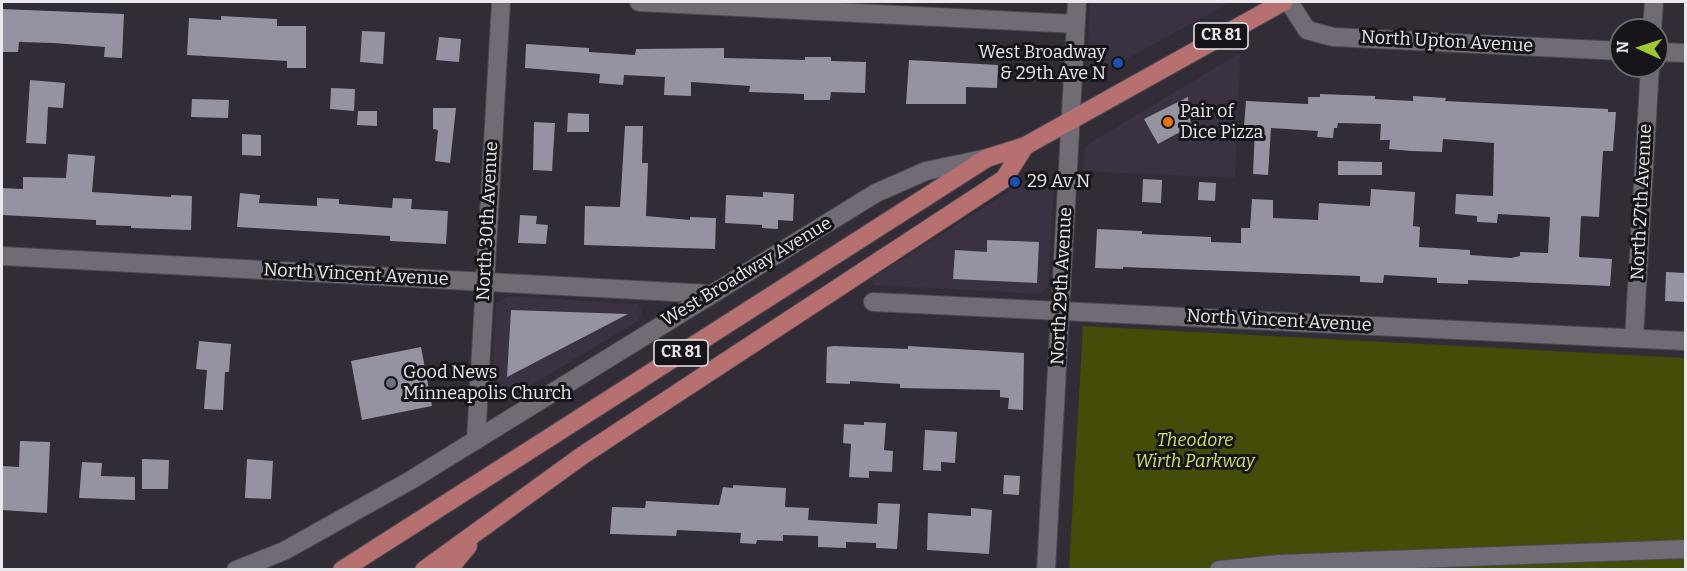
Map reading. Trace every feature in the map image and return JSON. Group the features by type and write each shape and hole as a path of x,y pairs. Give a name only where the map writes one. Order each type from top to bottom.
{"main road":[{"name":"West Broadway Avenue","path":"342,570 987,158 1025,146 1071,118 1283,2"},
{"name":"West Broadway Avenue","path":"424,570 583,455 1004,179 1025,146"},
{"path":"448,570 489,521"}],"street":[{"name":"North 30th Avenue","path":"476,440 501,2"},
{"path":"639,2 1076,24"},
{"name":"North 29th Avenue","path":"1046,570 1077,2"},
{"name":"North Upton Avenue","path":"1290,2 1307,30 1333,37 1609,50"},
{"path":"1653,18 1654,2"},
{"path":"1669,52 1686,53"},
{"name":"North 27th Avenue","path":"1634,338 1649,78"},
{"name":"West Broadway Avenue","path":"236,570 284,551 411,480 876,193 926,171 987,158"},
{"name":"North Vincent Avenue","path":"2,256 711,294"},
{"name":"North Vincent Avenue","path":"873,302 1686,340"},
{"path":"1219,570 1279,564 1686,549"}],"shaded area":[{"path":"1090,2 1231,2 1106,70 1096,71 1087,62"},
{"path":"1240,53 1235,178 1083,171 1085,146"},
{"path":"1038,173 1047,174 1053,178 1054,184 1048,286 1040,294 874,285 871,279"},
{"path":"508,296 638,304 642,312 638,321 506,400 496,395 492,387 496,303"}],"green space":[{"name":"Theodore Wirth Parkway","path":"1083,326 1685,358 1685,569 1069,570"}],"building":[{"path":"2,9 124,14 122,58 104,57 105,47 54,43 19,42 18,52 2,52"},
{"path":"221,16 277,19 277,26 306,26 306,68 287,68 287,61 187,55 189,18 221,20"},
{"path":"362,31 385,32 383,64 360,62"},
{"path":"439,37 461,39 459,62 436,60"},
{"path":"526,44 589,48 589,52 635,55 636,49 724,48 724,58 805,60 805,57 831,57 831,61 866,62 865,93 831,92 830,100 804,100 804,94 749,92 750,86 691,82 691,96 664,95 665,77 624,75 623,85 599,83 600,74 525,68"},
{"path":"909,60 998,65 997,88 966,87 966,104 906,104"},
{"path":"30,80 65,83 63,108 48,107 46,144 26,143"},
{"path":"331,88 355,89 354,111 330,109"},
{"path":"1320,94 1375,96 1375,99 1413,101 1413,96 1446,98 1445,101 1608,109 1608,112 1616,112 1613,151 1603,151 1599,217 1581,216 1579,257 1612,259 1610,286 1468,280 1468,284 1437,283 1437,278 1384,275 1383,283 1360,282 1360,276 1123,267 1123,269 1095,268 1097,229 1142,231 1142,234 1211,237 1211,242 1241,243 1241,228 1250,228 1252,199 1273,200 1273,218 1318,220 1319,203 1370,206 1371,189 1415,192 1413,226 1420,227 1419,247 1470,250 1470,255 1511,258 1520,256 1520,252 1548,253 1550,217 1498,214 1497,223 1477,222 1477,216 1455,214 1456,194 1493,196 1494,143 1443,139 1442,152 1411,151 1389,149 1390,140 1380,140 1381,124 1338,123 1337,128 1334,128 1333,138 1317,137 1318,131 1271,128 1268,175 1253,174 1255,127 1244,126 1246,101 1308,104 1308,97 1320,97"},
{"name":"Pair of Dice Pizza","path":"1188,97 1191,126 1158,144 1144,119"},
{"path":"192,99 229,100 228,118 191,117"},
{"path":"433,108 456,108 450,163 435,161 438,130 433,129"},
{"path":"358,111 377,111 377,126 357,125"},
{"path":"568,113 589,114 589,132 567,132"},
{"path":"534,122 555,123 552,171 533,170"},
{"path":"625,126 643,126 642,163 648,163 646,216 690,220 690,217 716,218 715,249 584,245 585,206 620,207"},
{"path":"242,134 261,135 261,156 242,155"},
{"path":"68,154 95,156 92,192 171,197 171,195 192,196 191,230 131,228 131,226 96,225 96,220 2,215 2,188 23,189 23,177 66,178"},
{"path":"1338,161 1382,162 1382,175 1338,175"},
{"path":"1143,179 1162,180 1161,203 1142,202"},
{"path":"1199,182 1216,183 1215,201 1198,200"},
{"path":"763,192 794,194 793,221 778,220 778,229 762,228 762,225 725,223 726,195 763,197"},
{"path":"240,193 260,195 259,203 317,206 317,198 339,199 339,204 392,208 393,198 412,199 411,209 448,211 446,244 390,241 390,236 237,227"},
{"path":"520,215 537,216 536,224 548,225 546,244 518,243"},
{"path":"987,240 1039,242 1037,283 953,279 955,250 987,252"},
{"path":"1666,272 1686,273 1686,302 1665,301"},
{"path":"511,310 628,314 507,377"},
{"path":"199,341 231,344 229,372 225,372 223,410 204,409 207,370 196,369"},
{"path":"908,346 1024,353 1023,410 1008,409 1009,398 1000,397 1000,390 900,388 900,384 850,381 850,384 826,383 827,347 908,349"},
{"name":"Good News Minneapolis Church","path":"421,347 432,406 362,420 351,361"},
{"path":"864,422 886,423 884,450 893,451 892,472 869,471 869,478 849,477 851,444 843,443 844,424 864,425"},
{"path":"925,430 957,432 955,463 941,462 941,471 923,470"},
{"path":"20,441 50,442 47,513 2,510 2,466 19,467"},
{"path":"142,459 169,460 168,489 142,489"},
{"path":"247,459 273,461 271,499 245,498"},
{"path":"82,462 102,463 101,476 135,477 135,500 79,498"},
{"path":"1004,475 1020,476 1019,495 1003,494"},
{"path":"733,485 786,488 785,507 809,508 808,520 877,524 878,503 900,504 897,549 876,548 876,543 846,542 846,548 818,547 818,536 783,535 783,541 757,540 756,544 740,543 741,533 677,530 676,536 610,534 612,507 645,508 646,501 719,505 723,487 733,488"},
{"path":"971,508 992,510 989,554 927,550 928,513 971,516"}],"place":[{"name":"West Broadway & 29th Ave N","path":"1118,63"},
{"name":"Pair of Dice Pizza","path":"1168,122"},
{"name":"29 Av N","path":"1015,182"},
{"name":"Good News Minneapolis Church","path":"391,383"}]}
